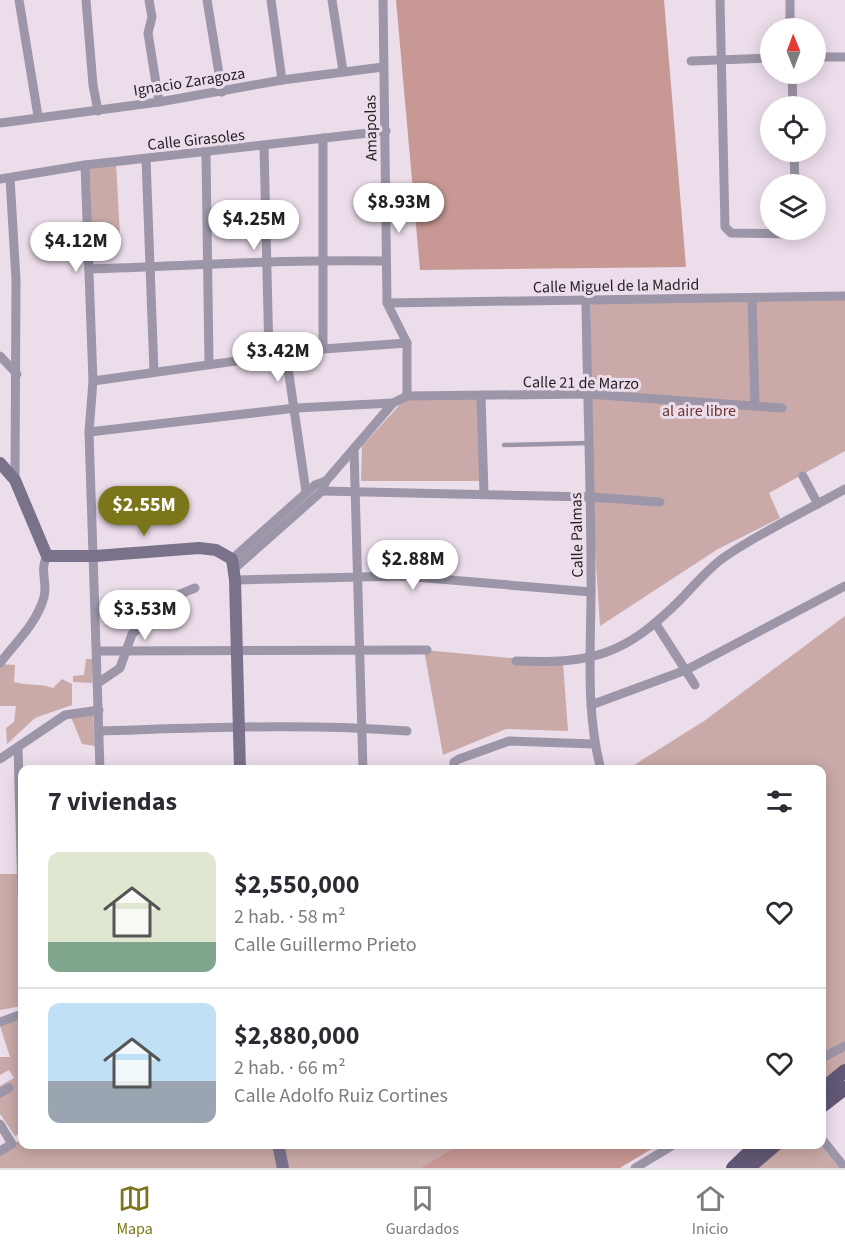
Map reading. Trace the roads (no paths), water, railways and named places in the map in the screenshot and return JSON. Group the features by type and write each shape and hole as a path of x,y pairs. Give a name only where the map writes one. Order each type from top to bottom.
{"main road":[{"path":"826,1087 845,1071"},
{"path":"826,1103 845,1088"},
{"path":"732,1168 753,1149"},
{"path":"748,1168 770,1149"}],"street":[{"path":"19,0 38,116"},
{"path":"86,0 91,73 98,111"},
{"path":"149,0 152,17 148,33 159,102"},
{"path":"207,0 222,92"},
{"path":"271,0 282,80"},
{"path":"332,0 343,71"},
{"name":"Amapolas","path":"383,0 387,303 406,343 406,396"},
{"path":"720,0 726,232 760,232"},
{"path":"790,0 790,18"},
{"path":"826,57 845,57"},
{"path":"691,61 760,58"},
{"name":"Ignacio Zaragoza","path":"0,123 38,116 98,111 222,92 282,80 383,67"},
{"name":"Calle Girasoles","path":"5,178 85,165 386,132"},
{"path":"323,138 323,349"},
{"path":"264,146 269,356"},
{"path":"206,153 209,364"},
{"path":"146,159 154,372"},
{"path":"85,165 93,381 89,432 98,651 100,765"},
{"path":"5,178 16,280 15,480"},
{"path":"89,269 268,264 323,260 386,261"},
{"name":"Calle Miguel de la Madrid","path":"387,303 845,296"},
{"path":"752,298 755,406"},
{"name":"Calle Palmas","path":"586,300 591,496 591,705 594,744 600,765"},
{"path":"93,381 323,349 406,343"},
{"path":"286,354 296,408 306,492"},
{"path":"0,356 17,374"},
{"name":"Calle 21 de Marzo","path":"406,396 587,394 782,408"},
{"path":"234,569 306,492 326,481 393,403 406,396"},
{"path":"481,396 484,494"},
{"path":"89,432 296,408 393,403"},
{"path":"354,450 363,765"},
{"path":"0,463 15,480 47,556"},
{"path":"803,476 818,504"},
{"path":"234,569 322,491 326,481"},
{"path":"516,661 554,663 590,659 636,639 656,624 724,557 845,489"},
{"path":"322,491 591,496 660,501"},
{"path":"47,556 94,556 199,548 216,550 234,569 240,765"},
{"path":"0,663 28,629 40,607 45,593 43,563 47,556"},
{"path":"234,569 357,576 403,576 591,592"},
{"path":"591,705 686,670 845,586"},
{"path":"98,683 120,668 132,634 178,595 195,588"},
{"path":"656,624 695,685"},
{"path":"0,646 10,649"},
{"path":"98,651 427,650"},
{"path":"0,759 65,715 99,710"},
{"path":"99,731 239,726 361,727 407,731"},
{"path":"454,765 454,762 459,759 509,741 594,744"},
{"path":"18,747 18,765"},
{"path":"0,1022 18,1015"},
{"path":"826,1056 845,1046"},
{"path":"0,1124 12,1144 0,1151"},
{"path":"826,1143 845,1168"},
{"path":"279,1149 283,1168"},
{"path":"635,1168 667,1149"}],"lane":[{"path":"504,445 588,443"}],"park label":[{"name":"al aire libre","path":"699,410"}]}
